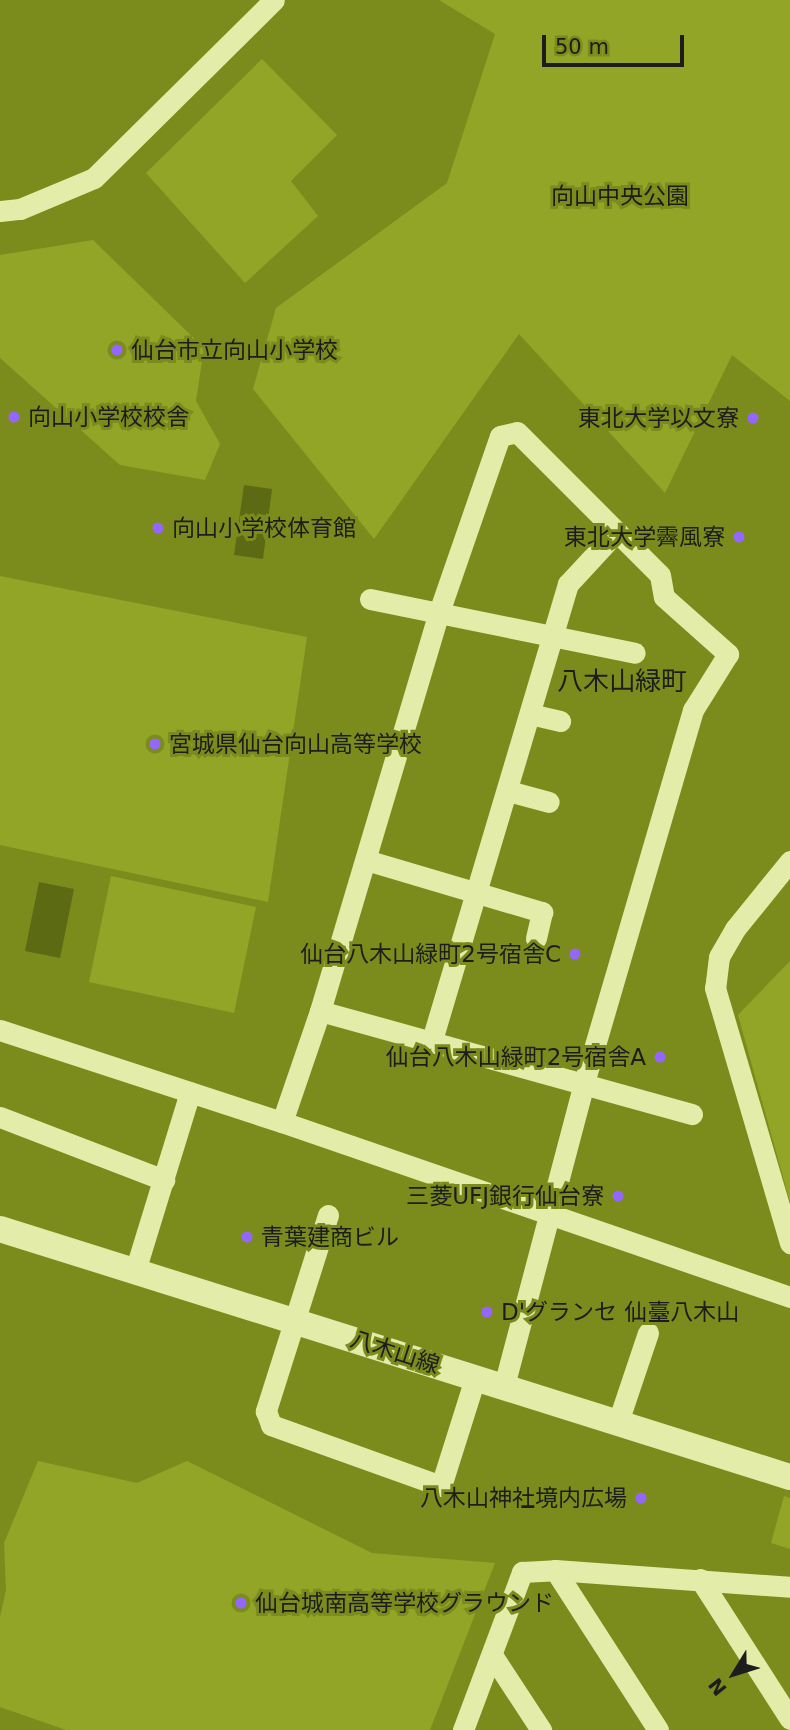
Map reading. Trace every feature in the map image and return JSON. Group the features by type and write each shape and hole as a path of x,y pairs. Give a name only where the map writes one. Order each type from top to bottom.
{"street":[{"path":"0,211 20,209 94,178 274,0"},
{"path":"282,1122 320,1011 438,615 500,436 517,432 660,575 664,597 728,654 693,710 584,1083 503,1386"},
{"path":"432,1040 568,584 617,531"},
{"path":"370,599 438,615 635,653"},
{"path":"530,714 560,721"},
{"path":"508,791 549,802"},
{"path":"366,860 542,912 536,938"},
{"path":"790,861 735,929 719,957 715,988 790,1243"},
{"path":"320,1011 692,1114"},
{"path":"0,1030 549,1212 790,1297"},
{"path":"135,1271 190,1092"},
{"path":"0,1116 164,1180"},
{"path":"328,1215 266,1411 271,1425 441,1486 475,1378"},
{"name":"八木山線","path":"0,1230 790,1477"},
{"path":"618,1422 648,1332"},
{"path":"555,1570 658,1730"},
{"path":"463,1730 492,1655 517,1576 555,1570 790,1587"},
{"path":"700,1580 790,1719"},
{"path":"492,1655 541,1730"}],"green space":[{"name":"向山中央公園","path":"439,0 790,0 790,401 732,355 665,493 519,334 374,539 253,389 276,308 447,183 495,34"},
{"path":"262,59 337,135 291,181 318,216 245,283 146,173"},
{"path":"93,240 204,348 196,401 220,444 205,480 120,465 0,358 0,255"},
{"name":"宮城県仙台向山高等学校","path":"0,576 307,637 268,902 0,845"},
{"path":"111,876 256,907 234,1013 89,982"},
{"path":"790,961 790,1202 738,1015"},
{"name":"仙台城南高等学校グラウンド","path":"38,1461 137,1483 187,1461 372,1553 495,1563 430,1730 66,1730 0,1707 0,1617 6,1590 4,1543"},
{"path":"784,1496 790,1498 790,1549 771,1543"}],"shaded area":[{"path":"244,485 272,489 263,559 234,555"},
{"path":"39,882 74,889 60,958 25,951"}],"place":[{"name":"仙台市立向山小学校","path":"117,350"},
{"name":"向山小学校校舎","path":"14,417"},
{"name":"東北大学以文寮","path":"753,418"},
{"name":"向山小学校体育館","path":"158,528"},
{"name":"東北大学霽風寮","path":"739,537"},
{"name":"宮城県仙台向山高等学校","path":"155,744"},
{"name":"仙台八木山緑町2号宿舎C","path":"575,954"},
{"name":"仙台八木山緑町2号宿舎A","path":"660,1057"},
{"name":"三菱UFJ銀行仙台寮","path":"618,1196"},
{"name":"青葉建商ビル","path":"247,1237"},
{"name":"D'グランセ 仙臺八木山","path":"487,1312"},
{"name":"八木山神社境内広場","path":"641,1498"},
{"name":"仙台城南高等学校グラウンド","path":"241,1603"}],"district":[{"name":"八木山緑町","path":"622,682"}]}
